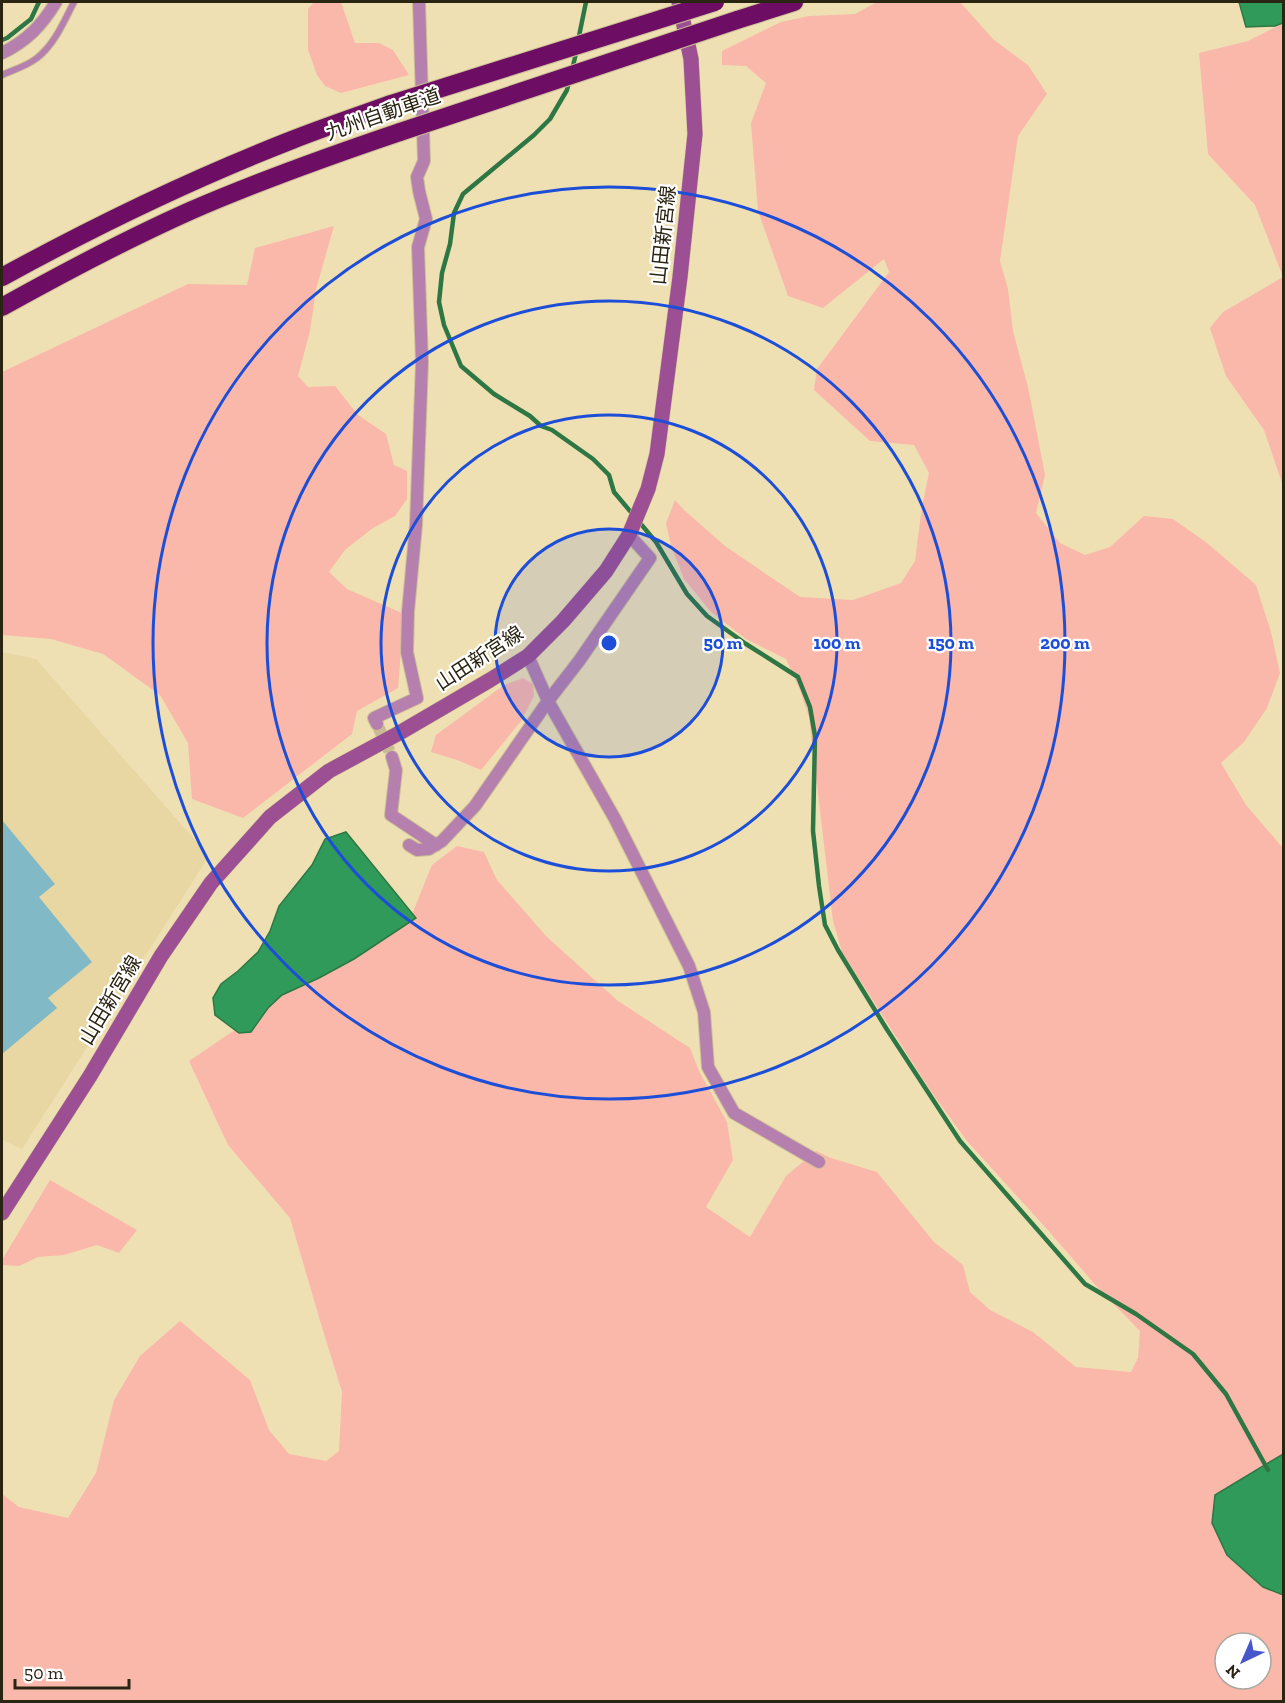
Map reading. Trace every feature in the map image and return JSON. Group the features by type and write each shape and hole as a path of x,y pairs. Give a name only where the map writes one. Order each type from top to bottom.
{"highway":[{"name":"九州自動車道","path":"2,277 64,243 178,188 291,140 391,104 714,2"},
{"name":"九州自動車道","path":"2,307 70,269 189,212 293,169 794,2"}],"main road":[{"name":"山田新宮線","path":"2,1213 90,1077 161,956 211,883 270,817 329,771 402,732 528,656 563,621 606,571 629,535 648,489 658,443 680,277 695,134 691,59 679,2"}],"street":[{"path":"2,53 27,38 45,20 56,2"},
{"path":"376,724 374,718 417,698 407,652 408,612 416,525 422,362 418,247 426,219 417,177 424,161 419,2"},
{"path":"409,845 417,850 429,849 436,845 475,806 548,701 579,661 650,558 629,535"},
{"path":"528,656 548,701 615,819 689,966 704,1012 708,1067 734,1113 819,1162"},
{"path":"392,758 396,770 391,815 436,845"}],"lane":[{"path":"2,75 35,60 47,48 74,2"}],"shaded area":[{"path":"314,2 341,2 355,43 379,43 393,50 409,75 341,93 325,86 317,75 308,50 308,9"},
{"path":"877,2 960,2 994,40 1028,65 1047,94 1018,136 1000,261 1008,289 1013,331 1028,387 1045,475 1036,513 1060,543 1085,555 1110,547 1144,516 1173,519 1207,543 1256,585 1271,632 1280,673 1267,708 1244,742 1221,763 1246,805 1283,848 1283,1701 2,1701 2,1494 19,1507 68,1518 96,1473 114,1400 140,1356 180,1321 250,1380 269,1430 289,1454 326,1461 339,1451 342,1392 290,1218 228,1145 189,1061 248,1021 303,962 352,953 408,924 432,865 457,846 484,852 497,880 547,937 618,1001 690,1048 699,1071 727,1122 733,1160 706,1207 750,1237 786,1176 816,1151 877,1172 934,1242 963,1265 970,1292 990,1310 1033,1332 1076,1367 1131,1372 1138,1358 1140,1331 1099,1289 967,1141 930,1090 842,952 833,921 809,717 800,690 786,659 746,639 711,612 684,579 671,546 666,523 675,500 725,546 800,597 853,600 901,583 915,561 929,473 914,445 870,441 814,390 817,369 889,272 884,259 823,308 788,296 758,211 751,123 766,83 746,66 722,65 722,51 781,22 809,16 855,14"},
{"path":"1239,2 1283,2 1283,23 1275,26 1246,27"},
{"path":"1283,23 1283,277 1255,205 1208,154 1199,53 1248,41"},
{"path":"334,226 316,289 310,331 298,376 308,387 335,386 358,415 386,434 394,465 407,471 407,499 395,516 373,528 345,550 329,572 347,589 404,614 398,688 357,711 352,734 243,818 192,799 188,743 160,695 103,654 51,639 2,635 2,372 188,284 247,285 255,248"},
{"path":"1283,277 1283,486 1264,430 1226,376 1210,328 1223,312"},
{"path":"2,652 36,659 209,856 22,1149 2,1140"},
{"path":"523,678 533,684 534,696 521,721 481,770 431,752 436,735 504,685"},
{"path":"346,832 416,918 354,959 282,995 268,1008 251,1032 239,1033 215,1015 213,998 221,984 258,952 270,931 279,906 312,865 325,839"},
{"path":"50,1180 137,1230 119,1253 97,1245 64,1255 38,1257 19,1266 2,1265 2,1260"},
{"path":"1283,1454 1283,1595 1263,1587 1227,1555 1212,1523 1215,1495"}],"building":[{"path":"2,820 55,884 39,897 92,962 48,998 57,1008 2,1054"}],"waterway":[{"path":"2,40 31,19 39,2"},
{"path":"578,41 586,2"},
{"path":"572,70 577,49"},
{"path":"569,82 567,90 550,119 463,194 454,213 450,244 442,273 439,302 444,325 461,366 494,394 593,459 609,475 614,492 656,542 687,594 707,616 798,677 810,707 815,736 813,831 819,886 825,925 838,950 960,1141 1085,1284 1136,1314 1193,1354 1226,1394 1268,1470"}],"tunnel":[{"path":"377,724 392,757"}]}
